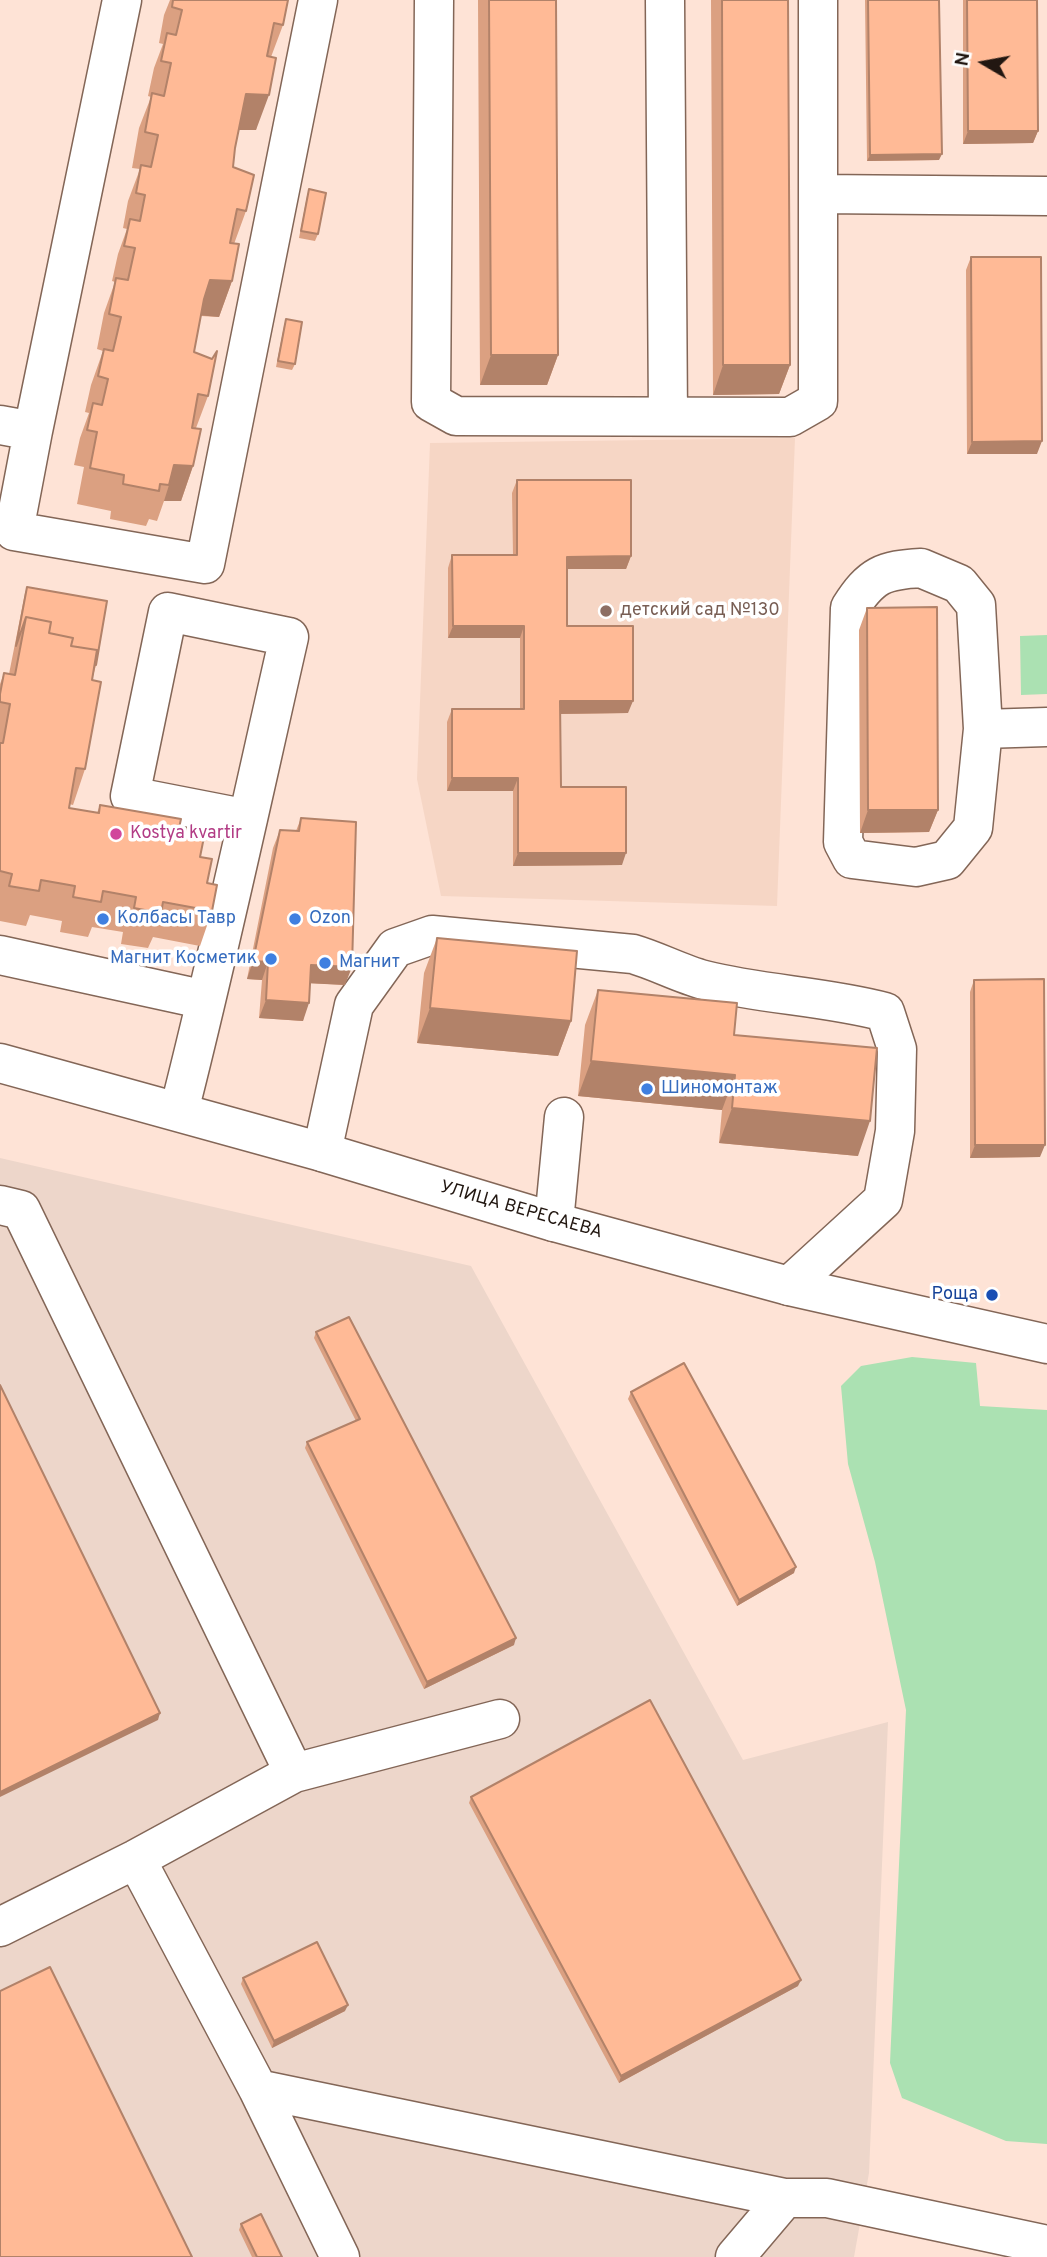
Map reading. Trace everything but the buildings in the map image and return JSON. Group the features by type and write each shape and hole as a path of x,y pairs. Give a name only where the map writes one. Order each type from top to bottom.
{"main road":[{"path":"122,0 16,428 14,531 205,564 318,0"},
{"path":"434,0 431,402 456,416 790,417 818,401 818,0"},
{"path":"665,0 668,416"},
{"path":"818,194 1047,196"},
{"path":"921,568 959,584 976,605 984,729 973,828 947,860 916,867 852,859 843,842 850,608 864,585 890,569 921,568"},
{"path":"179,1111 206,1000 248,819 289,637 168,612 130,796 248,819"},
{"path":"984,729 1047,727"},
{"path":"322,1152 354,1004 394,948 432,935 633,954 666,963 702,980 852,1003 885,1012 897,1049 895,1131 883,1200 789,1286"},
{"path":"0,955 206,1000"},
{"name":"УЛИЦА ВЕРЕСАЕВА","path":"0,1063 179,1111 554,1222 789,1286 1047,1344"},
{"path":"554,1222 564,1117"},
{"path":"0,1205 21,1210 293,1773"},
{"path":"0,1927 136,1859 293,1773 500,1719"},
{"path":"136,1859 258,2089 340,2257"},
{"path":"258,2089 785,2198 827,2198 1047,2245"},
{"path":"734,2257 785,2198"}],"shaded area":[{"name":"детский сад №130","path":"795,438 777,906 441,896 417,779 430,443"},
{"path":"0,1158 471,1266 743,1760 888,1722 869,2173 854,2257 0,2257"}],"green space":[{"path":"1047,635 1047,694 1021,695 1020,636"},
{"path":"912,1357 976,1363 980,1406 1047,1410 1047,2144 1006,2141 902,2098 890,2063 906,1710 875,1562 848,1464 841,1386 861,1366"}],"place":[{"name":"детский сад №130","path":"606,611"},
{"name":"Kostya kvartir","path":"116,834"},
{"name":"Колбасы Тавр","path":"103,919"},
{"name":"Ozon","path":"295,919"},
{"name":"Магнит Косметик","path":"271,959"},
{"name":"Магнит","path":"325,963"},
{"name":"Шиномонтаж","path":"647,1089"},
{"name":"Роща","path":"992,1295"}]}
